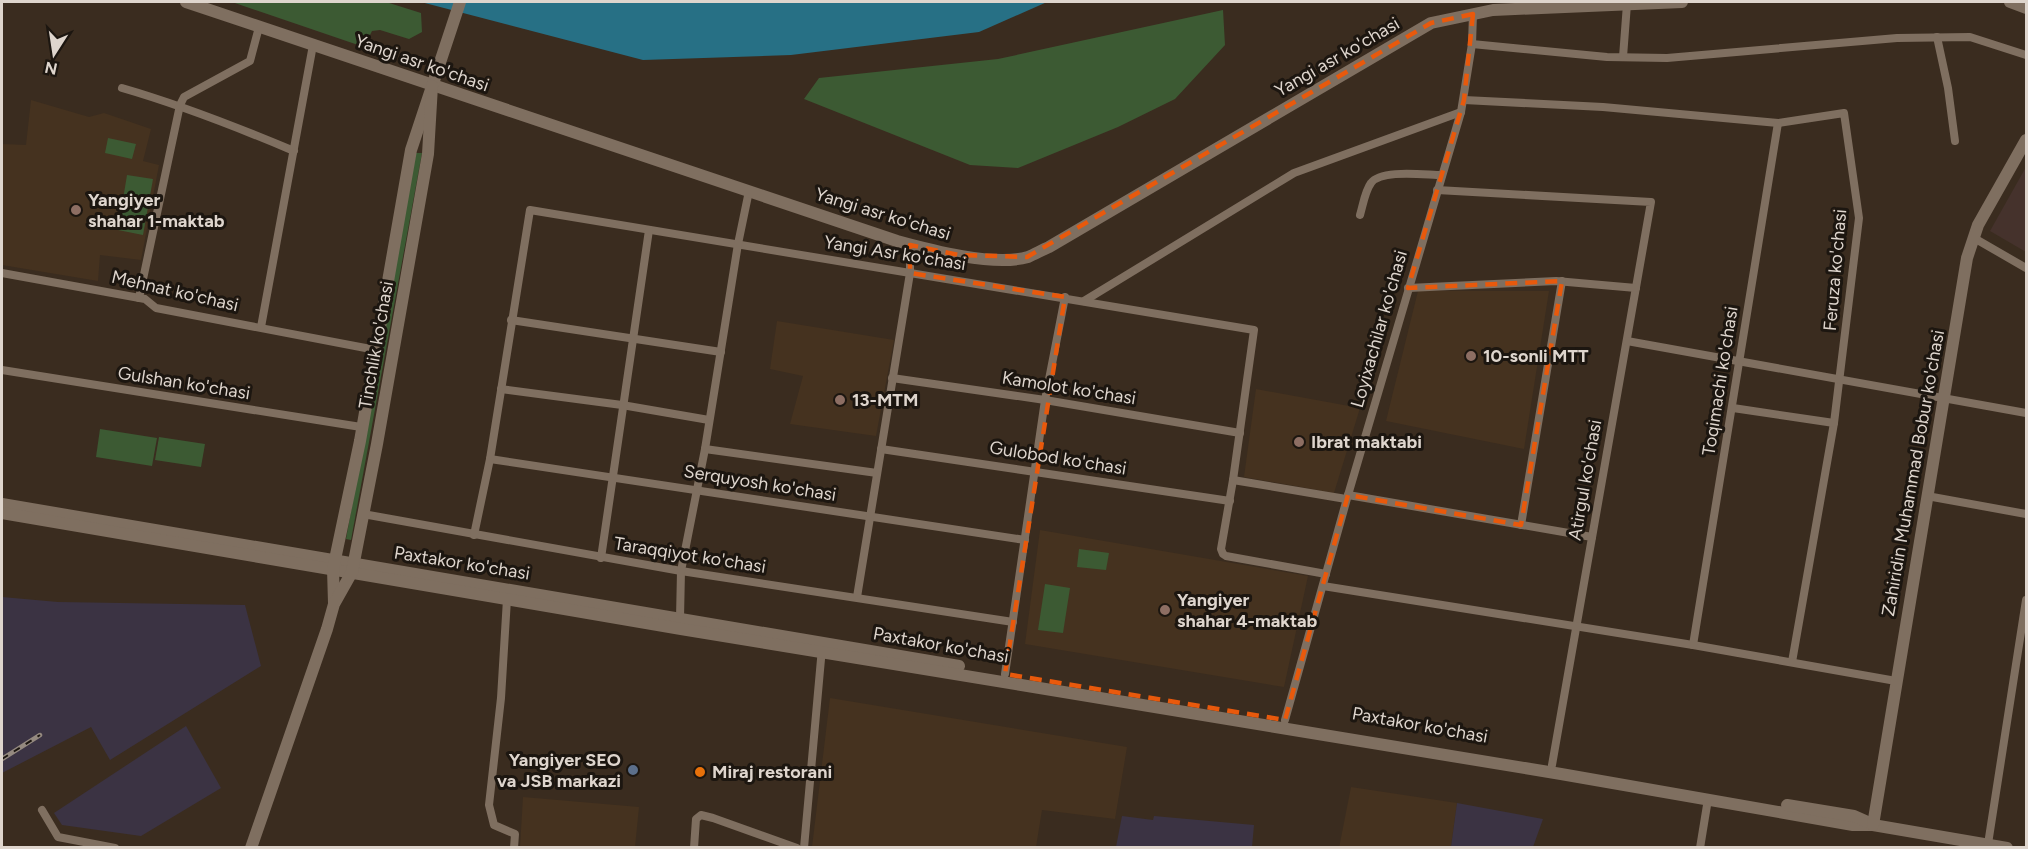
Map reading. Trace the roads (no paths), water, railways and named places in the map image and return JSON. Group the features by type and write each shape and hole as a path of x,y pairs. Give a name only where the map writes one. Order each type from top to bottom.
{"main road":[{"name":"Yangi asr ko'chasi","path":"186,2 910,244 959,255 1008,260 1027,257 1049,247 1431,23 1493,10 1682,2"},
{"name":"Tinchlik ko'chasi","path":"334,604 334,565 376,350 411,150 460,2"},
{"path":"2010,2 2026,8"},
{"name":"Tinchlik ko'chasi","path":"251,848 334,604 352,568 428,154 432,86"},
{"name":"Zahiridin Muhammad Bobur ko'chasi","path":"1873,825 1967,258 1978,225 2026,140"},
{"name":"Paxtakor ko'chasi","path":"2,504 334,565"},
{"name":"Paxtakor ko'chasi","path":"2,513 680,618 822,648 1853,825 1873,825 2007,848"},
{"name":"Paxtakor ko'chasi","path":"352,568 507,599 1005,674 1854,816 1873,825"}],"street":[{"path":"1623,57 1627,4"},
{"name":"Loyixachilar ko'chasi","path":"1285,720 1347,497 1461,112 1472,44 1473,14"},
{"path":"139,298 180,105 184,97 250,61 259,27"},
{"path":"1472,44 1623,57 1666,58 1885,39 1970,36 2026,55"},
{"path":"1937,37 1948,88 1955,141"},
{"path":"261,327 314,45"},
{"path":"122,88 180,105 294,151"},
{"name":"Feruza ko'chasi","path":"1464,100 1603,107 1778,123 1844,113 1859,218 1841,380 1792,662"},
{"path":"1084,301 1294,173 1461,112"},
{"name":"Toqimachi ko'chasi","path":"1693,645 1778,123"},
{"path":"1360,215 1369,184 1374,179 1388,174 1442,175"},
{"name":"Atirgul ko'chasi","path":"1437,190 1652,202 1552,765"},
{"path":"680,618 681,571 705,448 738,244 749,191"},
{"name":"Yangi Asr ko'chasi","path":"511,320 530,210 1254,330 1240,433"},
{"path":"601,558 649,230"},
{"path":"1974,238 2026,268"},
{"path":"857,597 910,273 910,244"},
{"name":"Mehnat ko'chasi","path":"2,273 145,299 156,308 376,350"},
{"path":"1521,525 1562,281"},
{"path":"1408,288 1562,281 1636,288"},
{"path":"1005,674 1045,400 1065,297"},
{"path":"474,535 490,459 511,320 721,352"},
{"path":"1627,341 2026,413"},
{"name":"Gulshan ko'chasi","path":"2,370 361,427"},
{"name":"Kamolot ko'chasi","path":"892,378 1045,400 1240,433"},
{"path":"501,389 622,405 710,420"},
{"path":"1733,408 1834,423"},
{"path":"1240,433 1221,549 1223,554 1326,574"},
{"path":"705,448 877,473"},
{"name":"Gulobod ko'chasi","path":"881,449 1230,501"},
{"name":"Serquyosh ko'chasi","path":"490,459 1025,540"},
{"path":"1233,480 1592,537"},
{"path":"1927,496 2026,514"},
{"name":"Taraqqiyot ko'chasi","path":"363,514 601,558 1012,622"},
{"path":"1323,586 1693,645 1896,681"},
{"path":"507,599 501,698 489,805 494,825 515,834 514,848"},
{"path":"1988,844 2026,600"},
{"path":"804,848 822,648"},
{"path":"1700,848 1708,799"},
{"path":"42,810 57,837 115,848"},
{"path":"694,848 696,819 701,815 797,848"}],"water":[{"path":"421,2 1047,2 979,32 791,55 643,60"}],"railway":[{"path":"2,759 40,735"}],"place":[{"name":"Yangiyer shahar 1-maktab","path":"76,210"},
{"name":"10-sonli MTT","path":"1471,356"},
{"name":"13-MTM","path":"840,400"},
{"name":"Ibrat maktabi","path":"1299,442"},
{"name":"Yangiyer shahar 4-maktab","path":"1165,610"},
{"name":"Yangiyer SEO va JSB markazi","path":"633,770"},
{"name":"Miraj restorani","path":"700,772"}]}
